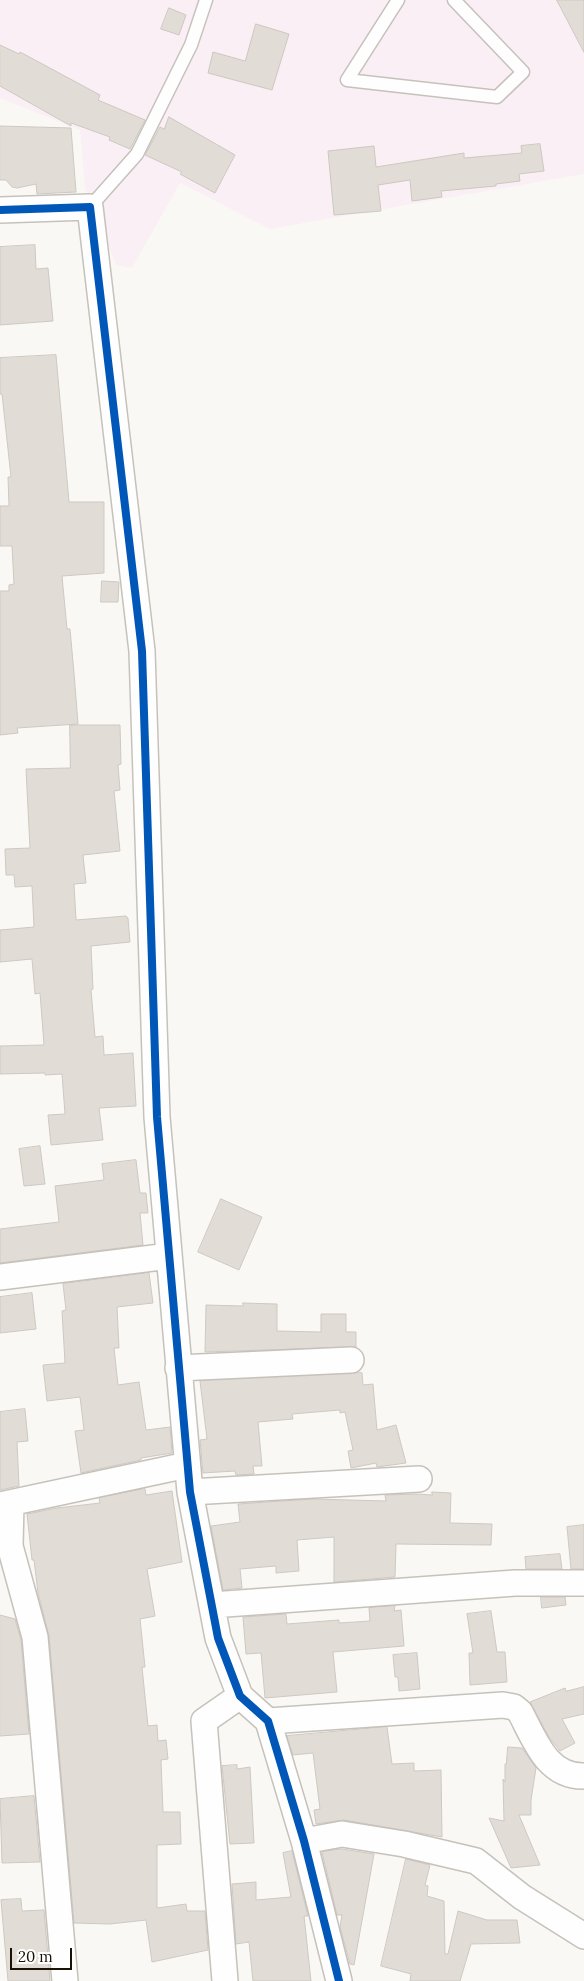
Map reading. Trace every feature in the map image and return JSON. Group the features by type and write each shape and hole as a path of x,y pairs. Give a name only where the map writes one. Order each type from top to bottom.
{"street":[{"path":"0,210 90,207 142,651 157,1118 190,1492 218,1638 240,1696 268,1721 304,1841 339,1981"},
{"path":"0,1276 169,1256"},
{"path":"178,1368 351,1360"},
{"path":"65,1981 35,1637 10,1546 5,1504 187,1465"},
{"path":"190,1492 419,1479"},
{"path":"0,1573 10,1546"},
{"path":"212,1605 515,1583 584,1583"},
{"path":"225,1981 204,1721 240,1696"},
{"path":"268,1721 504,1705 514,1707 520,1712 546,1760 556,1769 574,1777 584,1776"},
{"path":"304,1841 342,1834 404,1844 476,1861 522,1897 584,1936"}],"lane":[{"path":"90,207 137,154 191,45 206,0"},
{"path":"398,0 347,80 497,97 523,72 454,0"}],"shaded area":[{"path":"0,0 584,0 584,174 270,229 180,183 132,268 116,265 85,189 80,130 0,98"}],"building":[{"path":"557,0 584,0 584,52"},
{"path":"169,8 186,15 179,35 161,29"},
{"path":"256,24 289,34 272,90 208,73 213,52 245,61"},
{"path":"0,45 19,54 20,52 100,95 98,100 145,120 130,149 109,140 110,137 71,123 71,126 0,86"},
{"path":"169,117 235,155 215,193 180,174 182,172 145,155 160,127 164,129"},
{"path":"0,126 71,128 76,192 37,194 36,184 17,188 12,187 6,180 0,180"},
{"path":"540,144 544,171 519,174 520,181 496,184 496,186 441,191 442,197 412,201 410,180 378,185 381,211 334,215 328,151 374,146 376,167 464,153 464,158 522,153 521,146"},
{"path":"35,245 36,269 48,268 53,321 0,325 0,247"},
{"path":"56,355 69,502 104,502 104,573 62,576 67,629 70,629 78,724 17,728 18,733 0,735 0,591 9,591 9,585 14,584 12,546 0,546 0,506 9,506 8,477 11,477 2,394 0,394 0,358"},
{"path":"102,581 119,582 118,602 101,602"},
{"path":"70,725 120,725 121,764 118,765 120,790 114,791 120,851 83,855 86,883 74,884 76,920 126,916 128,918 130,942 91,946 93,989 91,990 95,1037 103,1036 104,1055 133,1053 136,1106 99,1108 103,1140 51,1145 48,1115 65,1114 62,1074 0,1074 0,1046 44,1045 40,993 35,994 32,959 0,962 0,930 34,927 32,886 15,887 14,875 6,875 5,849 30,848 26,769 70,768"},
{"path":"40,1146 45,1184 24,1186 19,1149"},
{"path":"136,1160 140,1193 146,1193 148,1213 140,1213 143,1245 0,1263 0,1229 59,1222 55,1186 104,1180 102,1164"},
{"path":"221,1199 262,1217 239,1270 198,1252"},
{"path":"149,1273 153,1303 117,1307 119,1348 114,1348 118,1385 139,1382 146,1430 170,1427 172,1453 141,1458 141,1460 81,1473 75,1431 84,1430 80,1397 47,1401 43,1365 65,1363 62,1311 66,1310 63,1284"},
{"path":"32,1293 36,1329 0,1333 0,1297"},
{"path":"243,1303 277,1304 277,1331 321,1332 321,1314 346,1314 346,1332 356,1332 356,1347 205,1352 206,1305 243,1306"},
{"path":"362,1373 363,1385 373,1384 377,1430 396,1425 406,1463 377,1467 376,1463 351,1468 348,1451 353,1450 345,1412 340,1413 340,1410 292,1414 293,1419 258,1422 262,1466 253,1466 254,1474 236,1475 235,1471 203,1473 200,1440 207,1439 200,1381"},
{"path":"25,1409 28,1441 17,1442 19,1486 0,1490 0,1412"},
{"path":"145,1489 146,1495 172,1491 182,1562 147,1569 155,1616 140,1619 145,1667 142,1667 148,1726 157,1725 158,1741 166,1740 168,1759 161,1760 163,1812 180,1812 181,1844 157,1845 157,1908 186,1904 187,1911 205,1911 208,1950 152,1962 146,1920 110,1924 74,1923 49,1636 38,1593 34,1560 32,1560 27,1514 100,1503 99,1498"},
{"path":"432,1492 451,1493 450,1523 492,1524 491,1545 396,1544 395,1577 334,1582 334,1537 297,1540 299,1571 276,1573 276,1566 240,1569 242,1588 223,1590 211,1526 240,1522 238,1504 313,1499 386,1501 385,1495 432,1495"},
{"path":"584,1525 584,1569 571,1569 567,1527"},
{"path":"560,1554 562,1569 526,1569 525,1557"},
{"path":"541,1597 565,1597 566,1605 542,1608"},
{"path":"395,1606 394,1611 401,1610 404,1646 333,1652 337,1692 265,1698 261,1653 246,1654 243,1617 286,1614 287,1624 339,1620 339,1623 370,1621 369,1608"},
{"path":"491,1611 497,1652 505,1652 507,1682 470,1685 469,1653 473,1653 467,1614"},
{"path":"0,1615 15,1619 21,1640 29,1734 0,1736"},
{"path":"417,1653 420,1689 399,1691 398,1677 395,1677 393,1655"},
{"path":"584,1687 584,1714 562,1719 575,1743 560,1751 549,1737 530,1702 565,1688 566,1691"},
{"path":"387,1727 392,1764 414,1763 414,1771 441,1770 442,1837 344,1820 316,1824 314,1810 320,1809 313,1753 293,1755 287,1736"},
{"path":"508,1747 522,1748 536,1768 531,1800 531,1815 519,1815 540,1865 511,1868 489,1818 504,1821 503,1779 505,1782 505,1764"},
{"path":"237,1765 237,1769 250,1767 254,1843 230,1844 222,1766"},
{"path":"34,1796 40,1862 2,1863 0,1799"},
{"path":"342,1849 374,1854 354,1965 350,1964 340,1927 342,1915 337,1915 322,1852"},
{"path":"292,1851 308,1916 304,1916 311,1981 253,1981 249,1942 236,1944 232,1884 256,1882 256,1900 291,1897 283,1853"},
{"path":"406,1859 430,1865 425,1885 428,1886 427,1896 444,1901 445,1954 448,1954 458,1911 487,1920 517,1920 520,1943 471,1944 460,1981 410,1981 411,1974 381,1966"},
{"path":"21,1899 22,1911 44,1910 50,1981 8,1981 1,1900"}],"cycle path":[{"path":"0,210 90,207 142,651 157,1117 190,1492 218,1638 240,1696 268,1721 304,1841 339,1981"}]}
